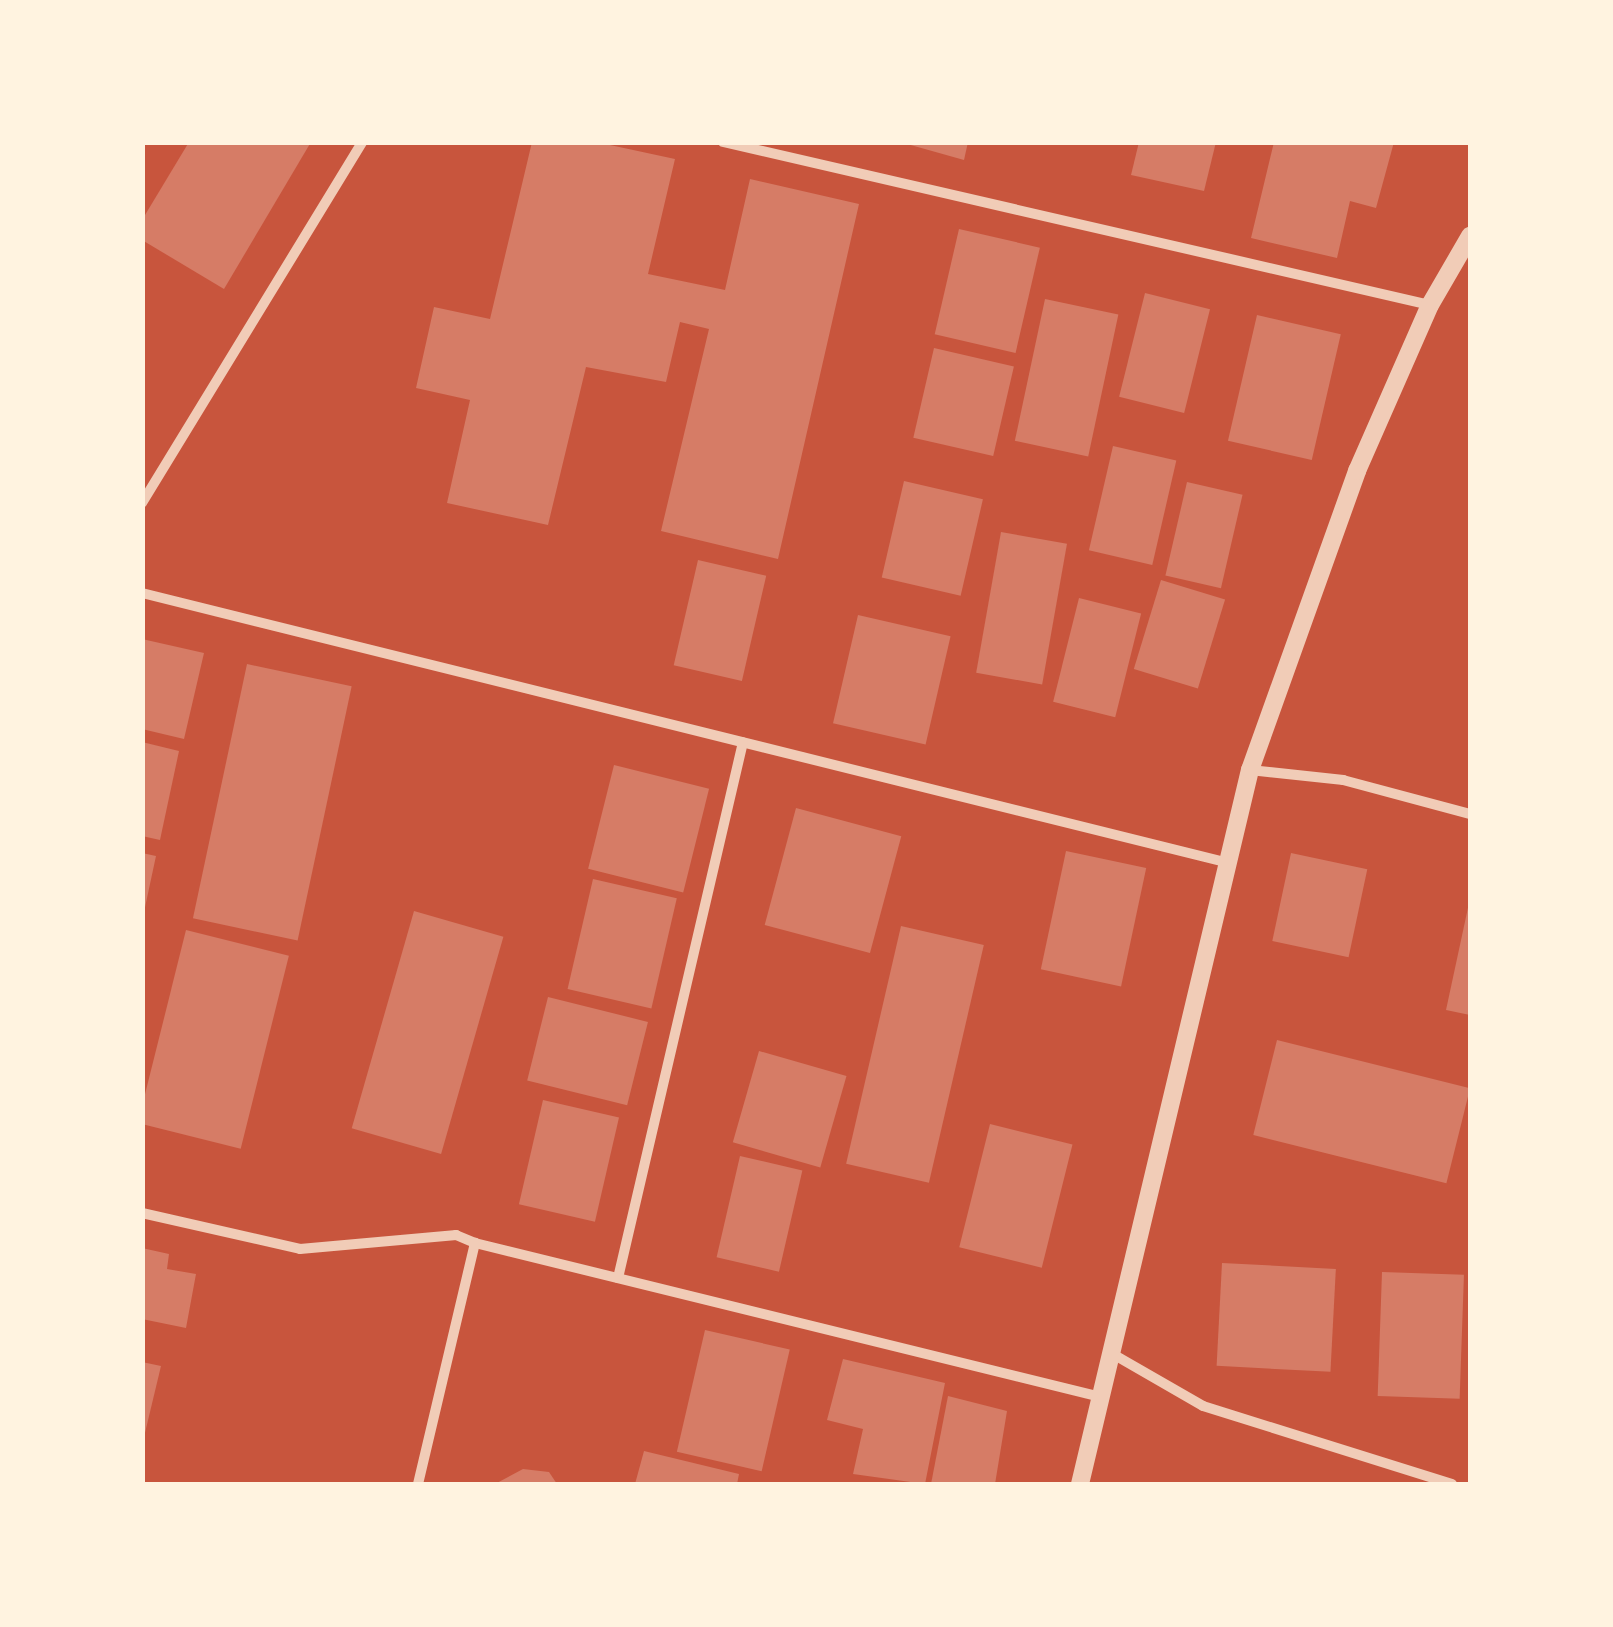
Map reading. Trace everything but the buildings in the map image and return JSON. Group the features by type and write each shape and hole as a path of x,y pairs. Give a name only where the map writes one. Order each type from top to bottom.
{"street":[{"path":"142,503 362,142"},
{"path":"723,142 1430,305"},
{"path":"1080,1484 1232,864 1250,770 1357,470 1430,305 1470,236"},
{"path":"142,593 1232,864"},
{"path":"618,1278 743,742"},
{"path":"1250,770 1343,780 1470,814"},
{"path":"142,1213 300,1249 456,1235 1102,1398"},
{"path":"418,1484 475,1242"},
{"path":"1110,1352 1202,1406 1452,1484"}]}
